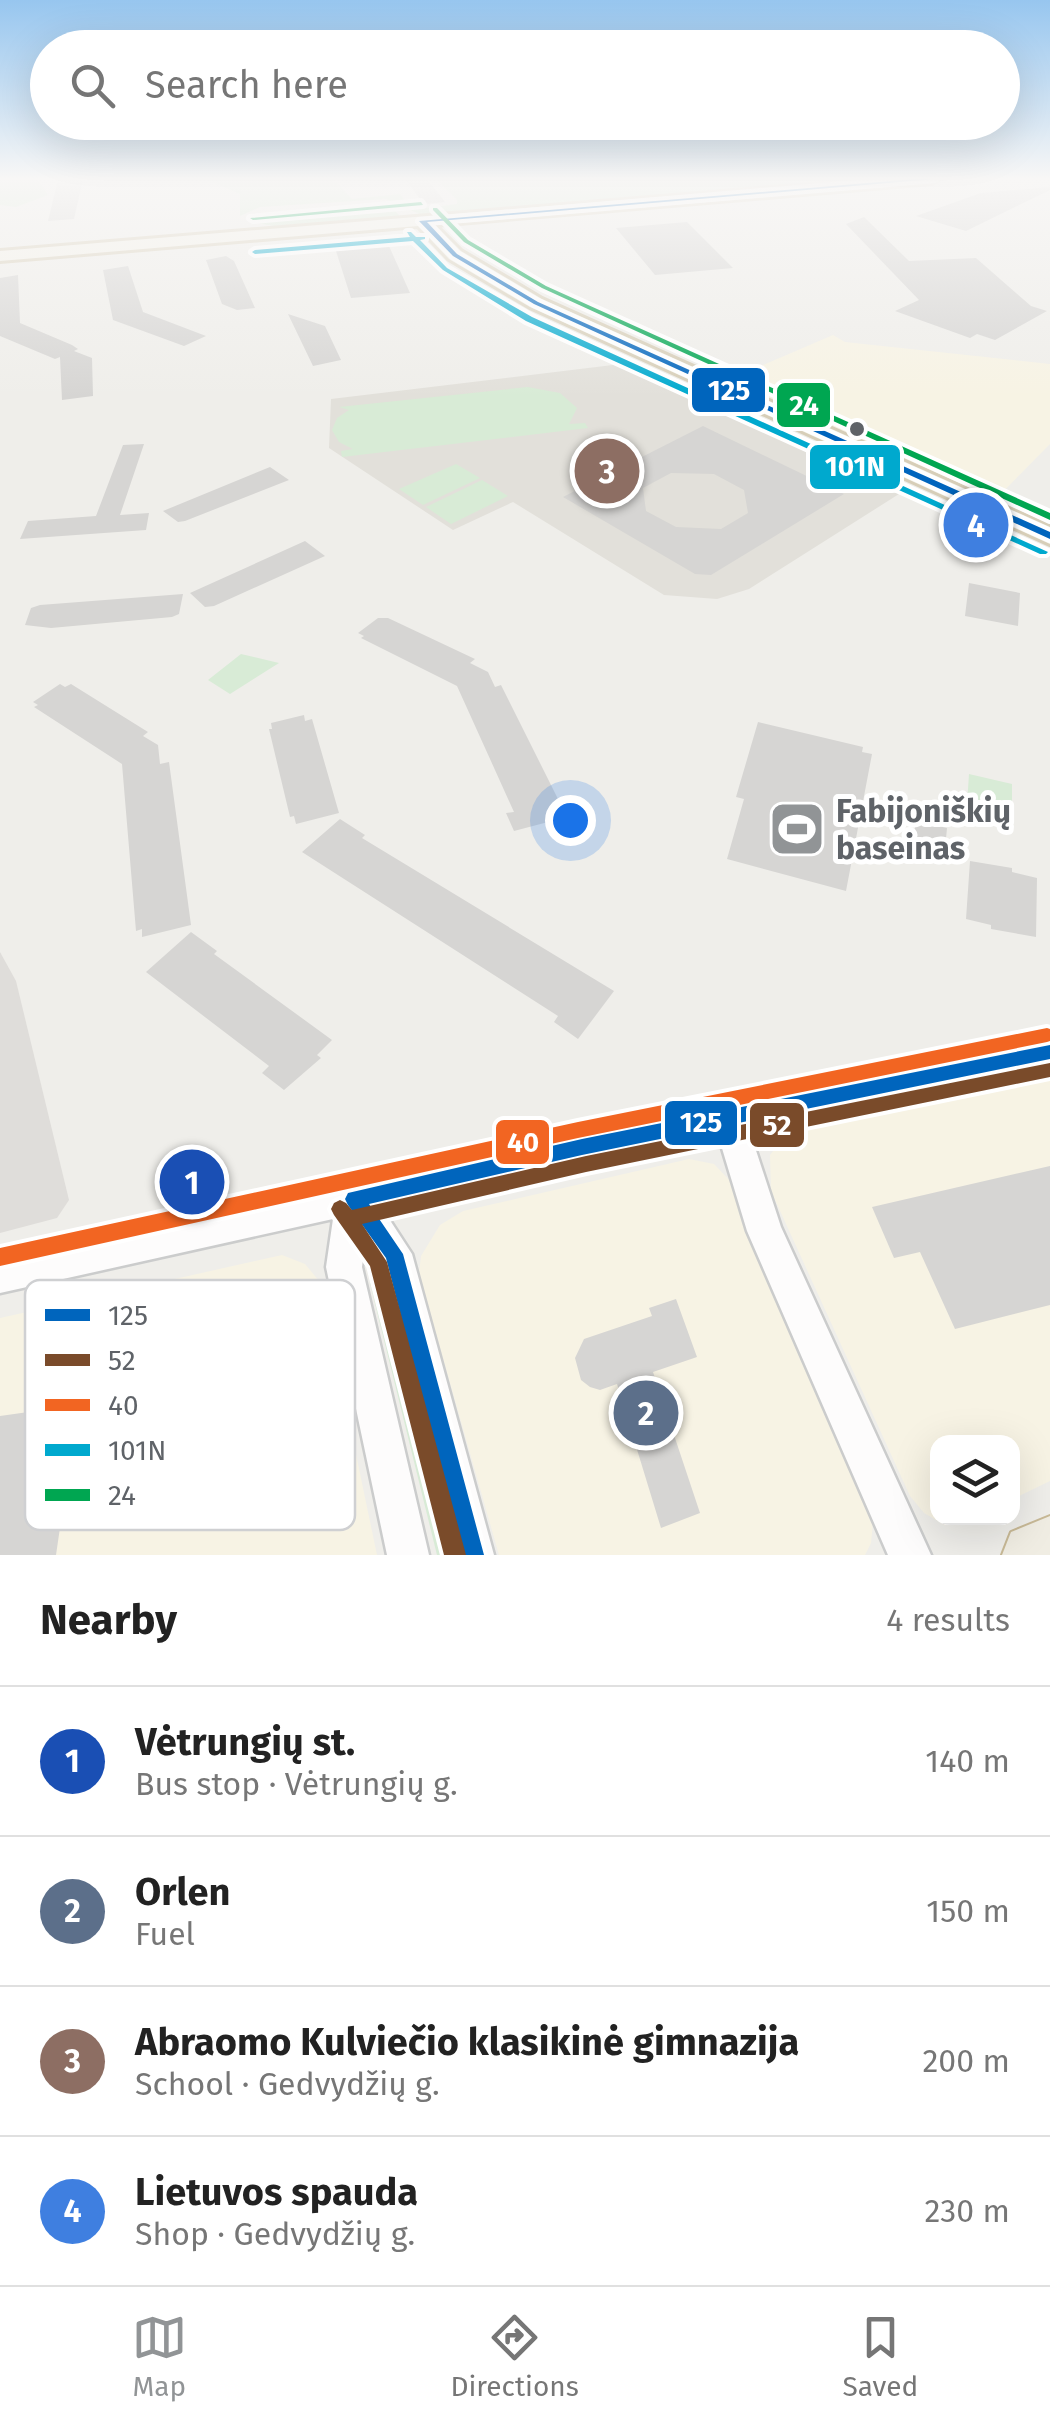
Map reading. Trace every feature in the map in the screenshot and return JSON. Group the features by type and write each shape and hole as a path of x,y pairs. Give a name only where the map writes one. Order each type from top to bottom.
{"highway":[{"path":"1034,1555 1050,1548"}],"main road":[{"path":"0,256 53,252"},
{"path":"451,252 536,303 1050,536"}],"street":[{"path":"0,1274 729,1116 1050,1052"},
{"path":"729,1116 765,1230 910,1555"},
{"path":"347,1280 344,1268 354,1199"},
{"path":"354,1199 394,1254 473,1555"},
{"path":"355,1317 408,1555"}],"shaded area":[{"path":"833,335 845,342 1050,364 1050,444 993,502 839,429 724,382"},
{"path":"621,364 899,494 749,589 717,599 664,595 513,502 453,530 329,448 331,399"},
{"path":"0,952 16,981 69,1200 57,1218 0,1233"},
{"path":"1050,1072 1050,1481 1020,1496 1020,1435 930,1435 930,1516 910,1496 771,1191 770,1155 791,1129"},
{"path":"689,1159 714,1164 735,1186 874,1513 871,1543 865,1555 499,1555 419,1274 421,1256 440,1225 463,1211"},
{"path":"282,1255 305,1264 318,1280 170,1280"},
{"path":"25,1312 25,1530 355,1530 355,1450 377,1555 0,1555 0,1318"}],"green space":[{"path":"528,387 560,393 577,408 569,424 585,423 588,428 342,457 341,451 353,449 339,442 332,430 337,418 349,410 339,407"},
{"path":"456,464 480,478 423,505 399,489"},
{"path":"482,480 508,496 451,524 426,507"},
{"path":"241,654 279,663 230,694 208,680"},
{"path":"969,774 1012,784 1012,830 966,819"},
{"path":"380,1281 449,1555 437,1555 370,1283"}],"building":[{"path":"336,252 391,252 410,293 351,298"},
{"path":"636,252 717,252 733,268 655,275"},
{"path":"872,252 899,252 909,261 976,258 1031,306 1047,311 995,340 977,334 970,338 895,311 919,300"},
{"path":"226,256 234,261 255,308 237,310 222,304 206,260"},
{"path":"128,266 143,312 206,336 184,346 113,320 103,270"},
{"path":"18,275 20,323 92,358 93,396 62,400 60,357 55,359 0,336 0,278"},
{"path":"288,314 325,326 341,360 313,366"},
{"path":"703,426 844,494 711,575 695,574 563,497","holes":["671,473 714,474 744,490 748,513 721,529 676,527 646,511 643,488"]},
{"path":"144,444 120,515 149,513 146,530 20,539 28,521 96,516 123,445"},
{"path":"270,467 289,480 185,521 178,522 163,511"},
{"path":"305,541 325,556 214,606 205,607 190,593"},
{"path":"969,583 1020,593 1018,626 965,616"},
{"path":"183,594 179,614 172,617 51,628 25,625 31,608 40,605"},
{"path":"378,618 388,618 475,659 470,663 488,672 495,687 501,685 567,817 514,831 506,813 514,812 457,686 361,638 364,636 358,633"},
{"path":"60,684 71,684 148,732 143,736 158,745 160,764 169,762 191,925 142,937 142,929 136,931 122,764 34,707 38,705 33,702"},
{"path":"304,715 305,721 312,719 339,813 296,824 294,816 290,817 269,729 271,723"},
{"name":"Fabijoniškių baseinas","path":"758,722 863,747 862,752 872,754 846,891 727,859 744,799 736,797"},
{"path":"340,819 365,835 362,838 614,991 578,1039 554,1022 558,1016 302,852"},
{"path":"916,821 947,828 945,849 913,841"},
{"path":"970,861 1012,868 1012,872 1037,878 1036,937 991,929 991,925 966,919"},
{"path":"191,932 217,951 214,954 332,1040 317,1055 321,1058 284,1090 262,1073 269,1066 146,972"},
{"path":"1050,1166 1050,1305 955,1329 920,1252 894,1258 872,1207"},
{"path":"676,1299 697,1357 653,1372 700,1513 661,1528 617,1384 600,1390 590,1387 581,1380 575,1358 584,1339 652,1316 649,1308"},
{"path":"25,1412 25,1530 60,1530 56,1555 0,1555 0,1416"}],"transit line":[{"name":"101N","path":"255,252 260,252"},
{"name":"101N","path":"428,252 445,269 529,319 1043,552"},
{"name":"125","path":"452,252 536,303 1050,536"},
{"name":"24","path":"484,252 544,287 1050,517"},
{"name":"40","path":"0,1257 578,1130 1047,1035"},
{"name":"125","path":"354,1199 582,1147 1050,1052"},
{"name":"52","path":"358,1216 586,1164 1050,1070"},
{"name":"125","path":"354,1199 394,1254 473,1555"},
{"name":"52","path":"340,1209 378,1262 455,1555"}],"place":[{"name":"Abraomo Kulviečio klasikinė gimnazija","path":"607,471"},
{"name":"Lietuvos spauda","path":"976,525"},
{"name":"Fabijoniškių baseinas","path":"797,829"},
{"name":"Vėtrungių st.","path":"192,1182"},
{"name":"Orlen","path":"646,1413"}]}
